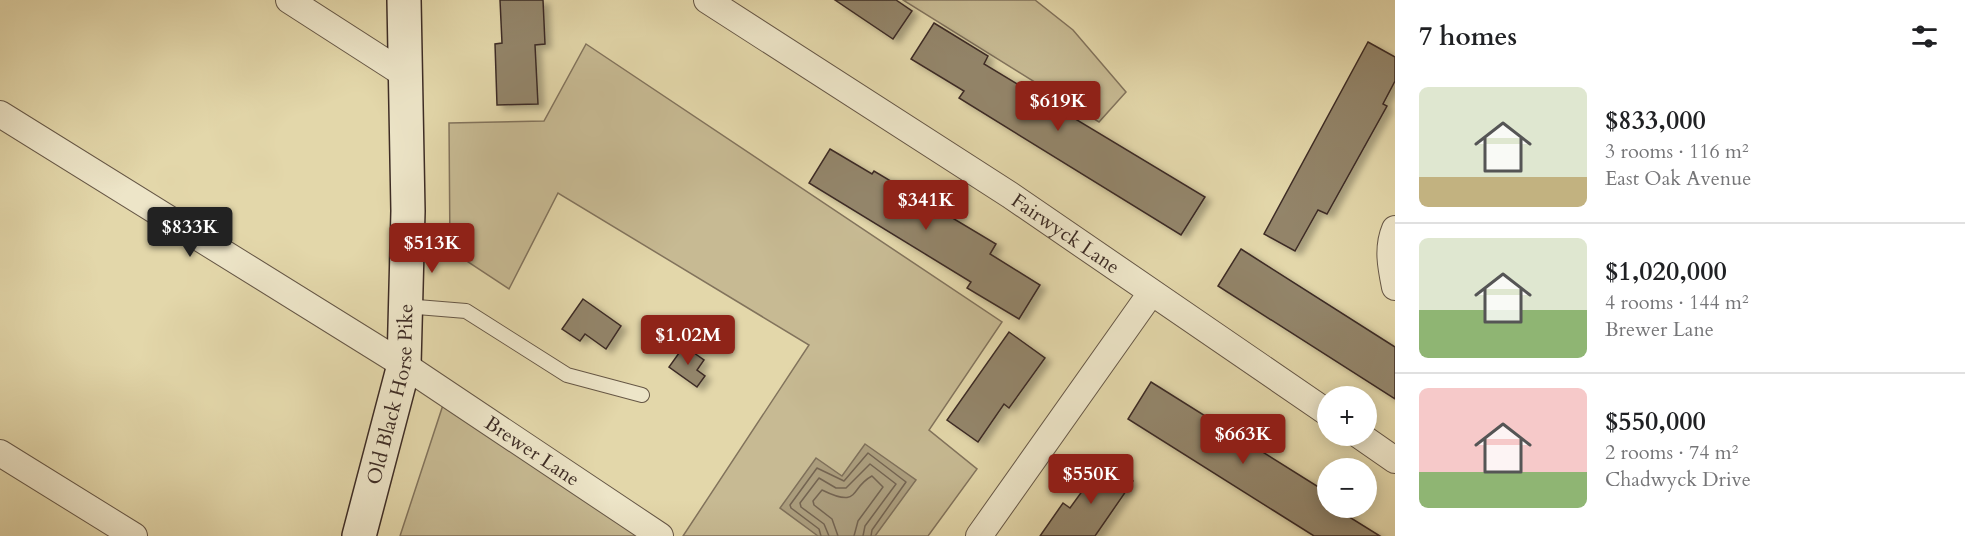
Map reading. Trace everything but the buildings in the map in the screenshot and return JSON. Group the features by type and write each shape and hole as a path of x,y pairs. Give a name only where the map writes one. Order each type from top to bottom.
{"street":[{"path":"289,0 404,74"},
{"name":"Old Black Horse Pike","path":"359,536 404,365 408,211 404,0"},
{"name":"Fairwyck Lane","path":"707,0 1010,195 1317,406"},
{"name":"Brewer Lane","path":"0,114 404,365 660,536"},
{"path":"1395,229 1390,240 1390,263 1395,287"},
{"path":"979,536 1151,293"},
{"path":"1375,446 1395,460"},
{"path":"0,453 134,536"}],"lane":[{"path":"405,306 466,311 567,375 642,395"}],"shaded area":[{"path":"903,0 1035,0 1073,30 1126,92 1099,122"},
{"path":"586,44 1002,322 929,430 977,469 928,536 683,536 809,345 558,193 509,289 450,250 449,123 544,121"},
{"path":"443,405 662,536 400,536"}],"water":[{"path":"865,444 916,480 875,536 818,536 780,508 816,458 842,476"}]}
